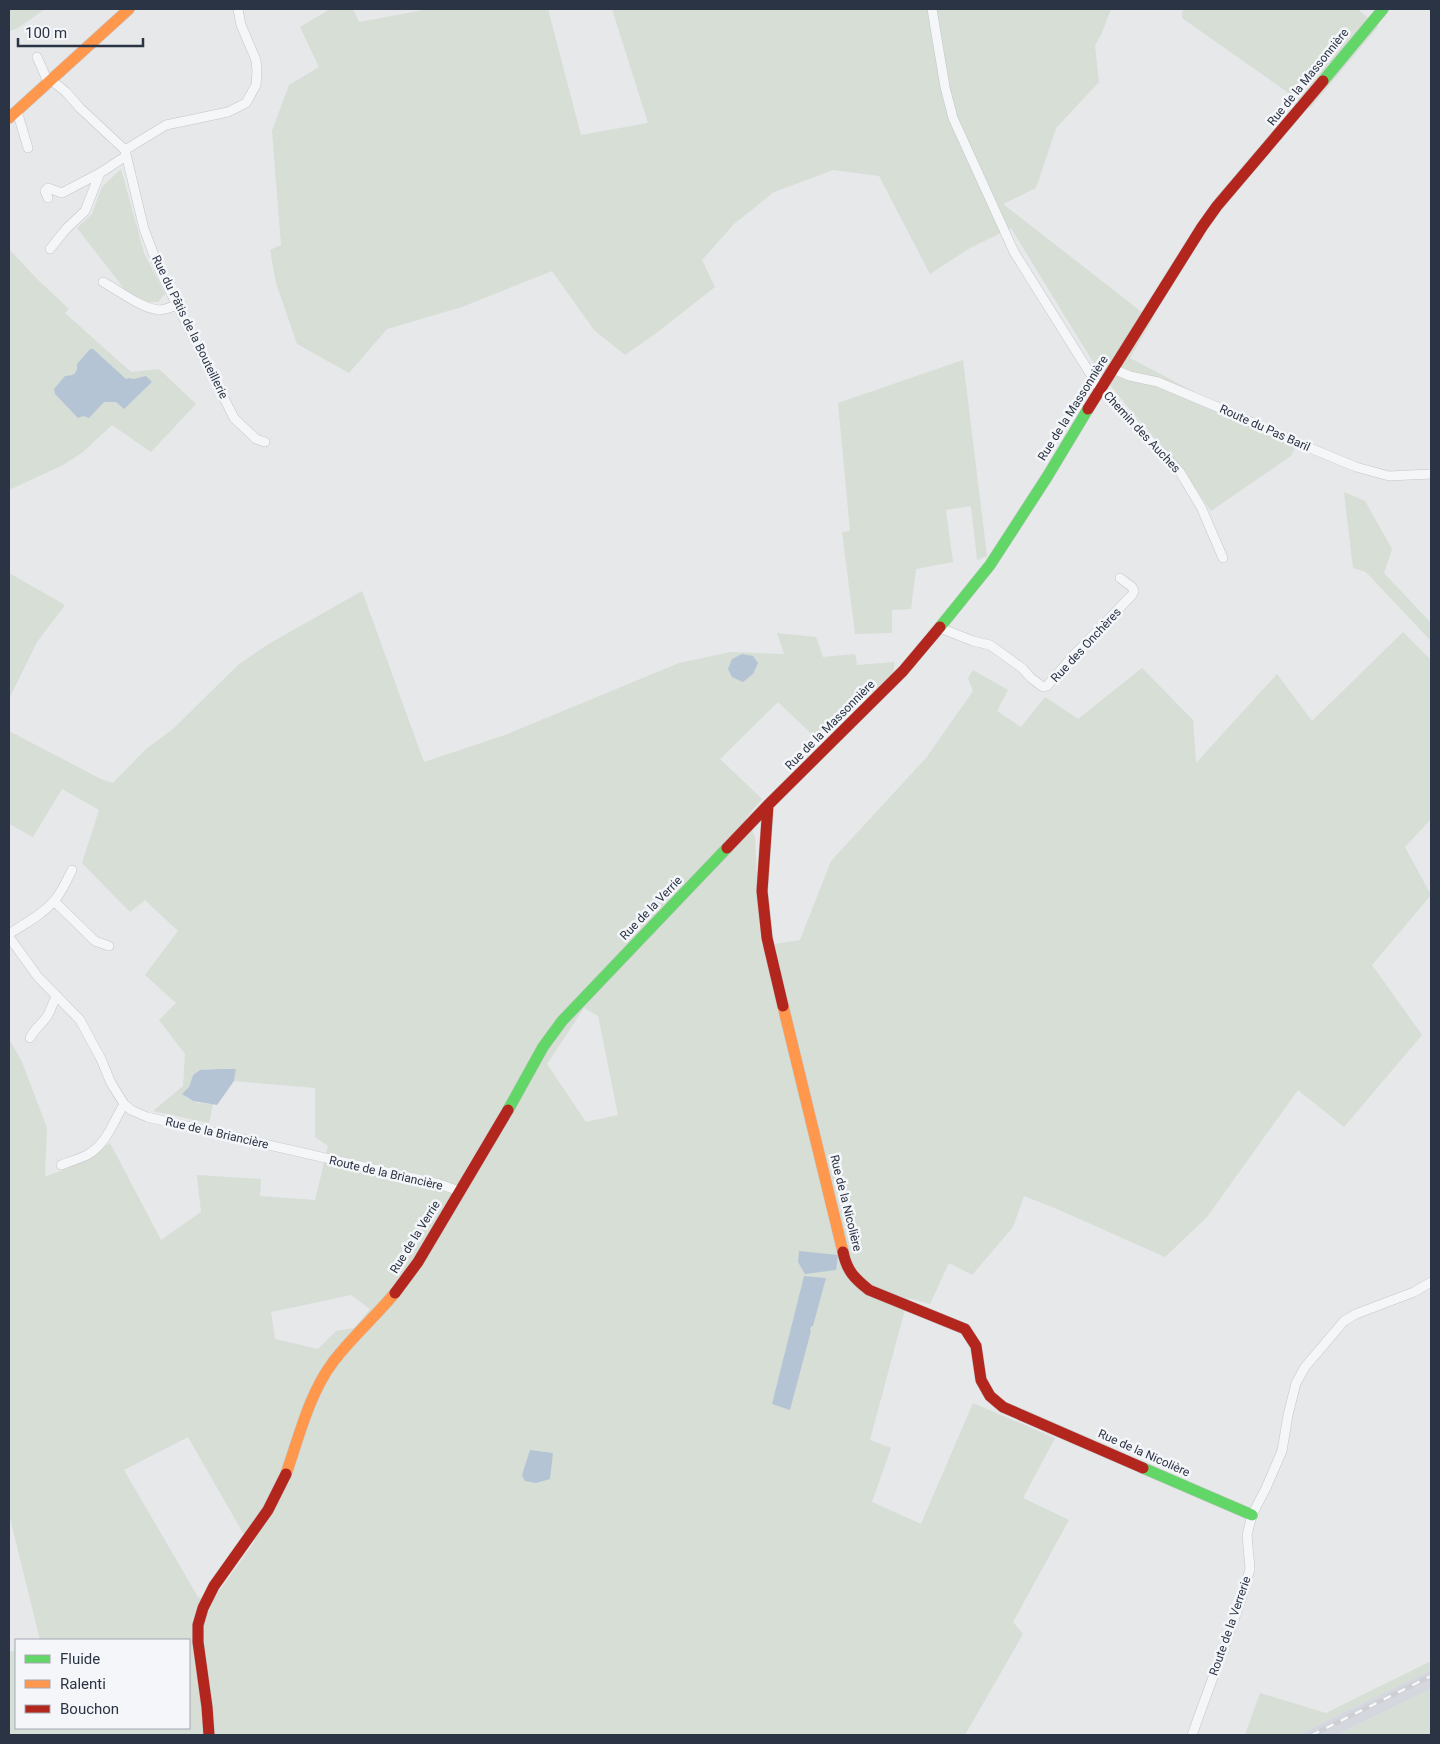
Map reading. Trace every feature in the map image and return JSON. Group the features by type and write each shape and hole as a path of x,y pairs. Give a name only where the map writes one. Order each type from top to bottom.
{"street":[{"path":"28,148 13,115 129,9"},
{"path":"48,198 45,191 48,188 62,193 100,173 166,125 228,112 246,103 256,85 257,71 256,60 241,25 238,9"},
{"name":"Chemin des Auches","path":"932,9 945,87 953,118 1014,252 1100,388 1180,472 1201,507 1223,558"},
{"name":"Rue de la Massonnière","path":"768,806 903,671 940,628 990,564 1047,477 1100,388 1202,226 1383,9"},
{"path":"37,57 49,81 66,92 125,153"},
{"name":"Rue du Pâtis de la Bouteillerie","path":"125,153 144,229 160,271 234,418 256,439 265,442"},
{"path":"50,249 66,229 85,211 100,173"},
{"path":"102,282 144,306 160,310 178,305"},
{"name":"Route du Pas Baril","path":"1113,369 1166,386 1356,467 1389,476 1431,474"},
{"name":"Rue des Onchères","path":"940,628 990,645 1022,668 1043,687 1047,686 1073,656 1132,596 1134,591 1132,587 1120,578"},
{"name":"Rue de la Verrie","path":"209,1735 198,1642 198,1625 203,1608 214,1586 272,1502 284,1479 319,1385 333,1362 405,1281 489,1143 543,1047 562,1021 768,806"},
{"name":"Rue de la Nicolière","path":"768,806 762,891 767,938 846,1266 856,1280 869,1290 965,1329 976,1346 981,1380 990,1396 1003,1407 1252,1515"},
{"path":"9,936 36,917 54,901 72,870"},
{"path":"54,901 95,941 109,946"},
{"name":"Rue de la Briancière","path":"9,936 38,977 80,1020 111,1083 124,1104 131,1110 147,1118 314,1156"},
{"path":"30,1038 32,1033 48,1015 51,1004 57,996"},
{"path":"61,1165 87,1155 96,1148 107,1137 124,1104"},
{"name":"Route de la Briancière","path":"314,1156 439,1184 459,1191"},
{"name":"Route de la Verrerie","path":"1192,1735 1240,1603 1250,1569 1247,1535 1252,1515 1282,1451 1296,1383 1305,1367 1344,1321 1356,1314 1414,1292 1431,1282"}],"shaded area":[{"path":"9,9 45,9 18,28 9,31"},
{"path":"330,9 353,9 359,22 429,9 548,9 581,135 648,123 612,9 1111,9 1095,45 1099,82 1056,128 1036,188 1003,204 1152,320 1130,358 1198,394 1299,439 1291,456 1211,511 1178,463 1126,405 1096,367 1011,228 970,248 930,274 879,176 833,170 774,192 734,224 702,260 715,287 625,355 594,330 552,271 462,307 387,329 349,373 297,344 276,283 270,250 281,245 272,131 289,85 319,67 300,27"},
{"path":"1183,9 1358,9 1378,27 1310,108 1182,18"},
{"path":"121,169 144,253 165,294 158,302 147,302 126,291 77,228 92,214 102,187"},
{"path":"9,249 69,309 65,313 131,372 159,369 196,404 151,452 112,425 83,452 63,465 9,490"},
{"path":"963,360 987,556 977,560 971,506 946,510 953,562 916,569 911,609 892,610 892,633 855,634 842,532 850,531 838,403"},
{"path":"1344,492 1365,501 1392,549 1384,573 1431,623 1431,641 1366,572 1353,568"},
{"path":"9,573 65,605 37,642 9,699"},
{"path":"362,591 424,762 505,735 679,663 731,652 784,654 777,633 816,637 823,657 855,654 857,665 895,662 893,673 819,741 778,702 720,759 762,799 746,818 755,837 762,946 800,940 831,861 926,758 973,691 968,678 973,670 1008,690 997,711 1021,727 1045,697 1078,719 1142,668 1193,720 1196,763 1277,674 1312,721 1403,632 1431,660 1431,819 1405,847 1431,895 1372,965 1422,1035 1344,1127 1298,1090 1207,1217 1165,1257 1024,1196 1013,1227 972,1275 949,1263 930,1304 908,1298 870,1440 891,1448 872,1502 921,1524 973,1403 1055,1438 1023,1498 1069,1520 1013,1622 1023,1634 965,1735 9,1735 9,1652 15,1650 15,1729 190,1729 190,1639 40,1639 9,1514 9,1039 22,1062 47,1128 45,1177 87,1160 110,1143 161,1240 201,1212 197,1175 261,1179 260,1196 315,1200 328,1146 315,1137 315,1088 234,1081 236,1069 200,1070 193,1075 186,1098 198,1103 213,1104 209,1123 153,1111 183,1086 185,1054 159,1020 176,1003 145,975 178,931 145,900 130,912 82,863 99,810 62,789 33,837 9,824 9,731 101,779 113,783 146,749 173,729 238,665 267,645","holes":["584,1008 598,1016 618,1115 586,1122 547,1064","351,1295 370,1309 354,1328 336,1331 318,1349 275,1339 271,1312","188,1437 243,1533 255,1541 212,1601 198,1597 124,1470"]},
{"path":"1431,1661 1431,1670 1298,1735 1245,1735 1260,1693 1326,1713"},
{"path":"1431,1670 1431,1689 1336,1735 1298,1735"},
{"path":"1431,1689 1431,1735 1336,1735"}],"water":[{"path":"90,349 93,349 126,379 146,376 152,382 124,409 116,402 104,402 89,418 83,416 78,418 55,394 54,389 65,376 75,373 77,364"},
{"path":"742,654 753,656 758,663 753,674 743,682 732,677 728,669 732,659"},
{"path":"236,1069 234,1081 217,1105 193,1101 182,1094 189,1087 193,1075 200,1070"},
{"path":"799,1251 838,1255 836,1270 805,1274 798,1262"},
{"path":"804,1276 826,1278 813,1326 811,1326 790,1410 772,1404"},
{"path":"530,1450 553,1453 550,1479 536,1483 525,1481 522,1475"}],"railway":[{"path":"1312,1735 1431,1676"}],"traffic: fast":[{"path":"1323,81 1383,9"},
{"path":"940,627 990,565 1088,409"},
{"path":"508,1110 543,1047 562,1021 727,848"},
{"path":"1143,1468 1252,1515"}],"traffic: slow":[{"path":"9,118 129,9"},
{"path":"783,1006 843,1252"},
{"path":"286,1474 305,1416 325,1374 348,1344 395,1293"}],"traffic: jam":[{"path":"1088,409 1217,206 1323,81"},
{"path":"727,848 903,671 940,627"},
{"path":"768,805 762,891 767,938 783,1006"},
{"path":"395,1293 418,1262 508,1110"},
{"path":"843,1252 852,1274 869,1290 965,1329 976,1346 981,1380 990,1396 1003,1407 1143,1468"},
{"path":"209,1735 198,1642 198,1625 203,1608 214,1586 268,1510 286,1474"}]}
